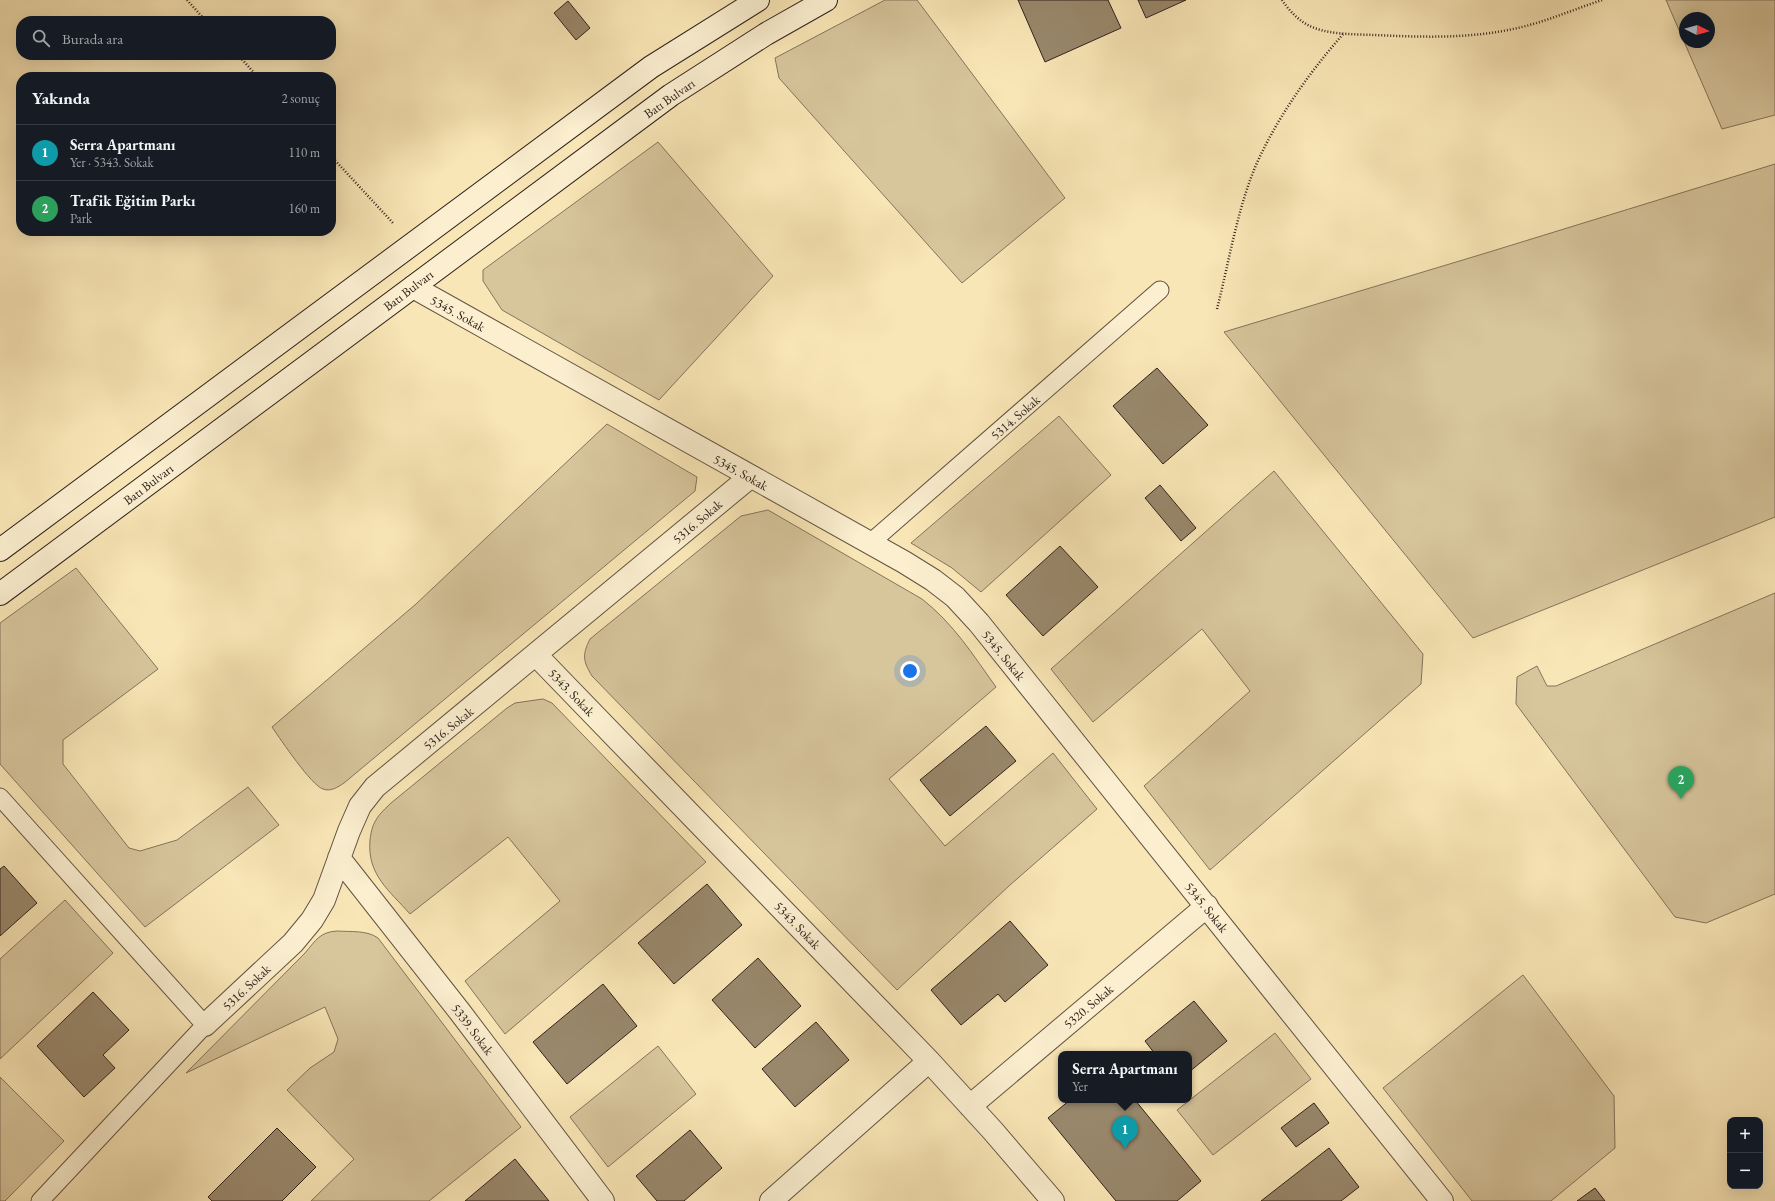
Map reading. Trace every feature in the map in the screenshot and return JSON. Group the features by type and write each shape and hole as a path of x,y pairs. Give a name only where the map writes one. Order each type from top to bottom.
{"street":[{"path":"0,550 651,67 758,0"},
{"name":"Batı Bulvarı","path":"0,594 671,95 766,34 826,0"},
{"name":"5345. Sokak","path":"413,287 933,580 954,598 979,624 1207,906 1442,1201"},
{"name":"5316. Sokak","path":"205,1025 293,943 312,920 324,900 360,806 375,787 750,477"},
{"name":"5343. Sokak","path":"536,655 929,1061 1053,1201"},
{"name":"5339. Sokak","path":"339,858 455,1005 603,1201"},
{"name":"5320. Sokak","path":"970,1106 1207,906"},
{"path":"771,1201 929,1061"}],"lane":[{"name":"5314. Sokak","path":"869,544 1160,290"},
{"path":"0,797 205,1025"},
{"name":"5316. Sokak","path":"40,1201 205,1025"}],"path":[{"path":"187,0 201,16"},
{"path":"1282,0 1288,9 1305,24 1322,30 1344,33 1409,36 1484,34 1512,29 1539,22 1602,0"},
{"path":"1217,309 1242,210 1256,165 1285,109 1317,64 1344,33"},
{"path":"243,60 253,72"},
{"path":"336,161 413,244"}],"shaded area":[{"path":"885,0 917,0 1065,198 962,283 779,78 775,58"},
{"path":"1666,0 1775,0 1775,115 1722,129 1687,48 1715,48 1715,12 1679,12 1679,30"},
{"path":"658,142 773,276 659,400 502,310 483,281 483,270"},
{"path":"1775,164 1775,517 1473,638 1224,332 1486,253"},
{"path":"1059,416 1111,475 981,592 952,568 911,543"},
{"path":"607,424 697,477 695,491 344,783 334,789 329,790 318,786 296,761 272,727 416,604"},
{"path":"1274,471 1423,654 1421,684 1210,870 1144,786 1250,691 1202,629 1093,722 1051,669"},
{"path":"768,510 922,599 953,629 996,687 889,779 945,846 1053,753 1097,809 1010,885 897,990 592,676 585,662 586,649 590,639 741,516"},
{"path":"76,568 158,669 63,740 63,764 129,848 140,851 177,840 248,787 279,825 145,927 0,764 0,623"},
{"path":"1775,593 1775,894 1706,923 1675,917 1516,704 1517,677 1537,666 1547,686 1556,686"},
{"path":"543,699 552,703 706,862 505,1034 465,981 560,901 508,837 410,914 387,889 376,872 372,863 370,840 377,818 391,803 507,708 515,703"},
{"path":"65,900 113,953 0,1059 0,959"},
{"path":"337,931 364,933 374,935 378,938 521,1127 429,1201 311,1201 354,1159 287,1090 310,1068 334,1052 338,1039 325,1007 186,1073 305,953 312,944 322,935"},
{"path":"1523,975 1614,1096 1615,1148 1551,1201 1472,1201 1383,1088"},
{"path":"1275,1033 1311,1079 1213,1155 1177,1110 1186,1103 1192,1103 1192,1098"},
{"path":"658,1046 696,1094 608,1167 570,1117"},
{"path":"0,1077 64,1141 5,1201 0,1201"}],"building":[{"path":"1018,0 1108,0 1121,28 1045,62"},
{"path":"1138,0 1186,0 1146,18"},
{"path":"568,1 590,28 576,40 554,13"},
{"path":"1157,368 1208,425 1163,464 1113,406"},
{"path":"1160,485 1196,528 1181,541 1145,498"},
{"path":"1060,546 1098,587 1043,636 1006,595"},
{"path":"986,726 1016,761 950,816 920,780"},
{"path":"4,866 37,903 0,936 0,869"},
{"path":"707,884 742,925 674,984 638,943"},
{"path":"1010,921 1048,965 1005,1002 998,994 961,1025 931,990"},
{"path":"758,958 801,1006 755,1048 712,1000"},
{"path":"603,984 637,1026 567,1084 533,1042"},
{"path":"93,992 129,1030 103,1055 115,1068 84,1097 37,1046"},
{"path":"1194,1001 1227,1041 1192,1070 1192,1051 1153,1051 1145,1041"},
{"path":"816,1022 849,1060 795,1107 762,1069"},
{"path":"1066,1103 1137,1103 1201,1181 1177,1201 1116,1201 1048,1118"},
{"path":"1314,1103 1329,1123 1296,1147 1281,1128"},
{"path":"277,1128 316,1167 282,1201 212,1201 208,1197"},
{"path":"690,1130 722,1168 684,1201 657,1201 636,1176"},
{"path":"1329,1148 1359,1187 1341,1201 1261,1201"},
{"path":"515,1159 549,1201 465,1201"},
{"path":"1595,1188 1605,1201 1577,1201"}],"place":[{"name":"Trafik Eğitim Parkı","path":"1681,799"},
{"name":"Serra Apartmanı","path":"1125,1149"}]}
